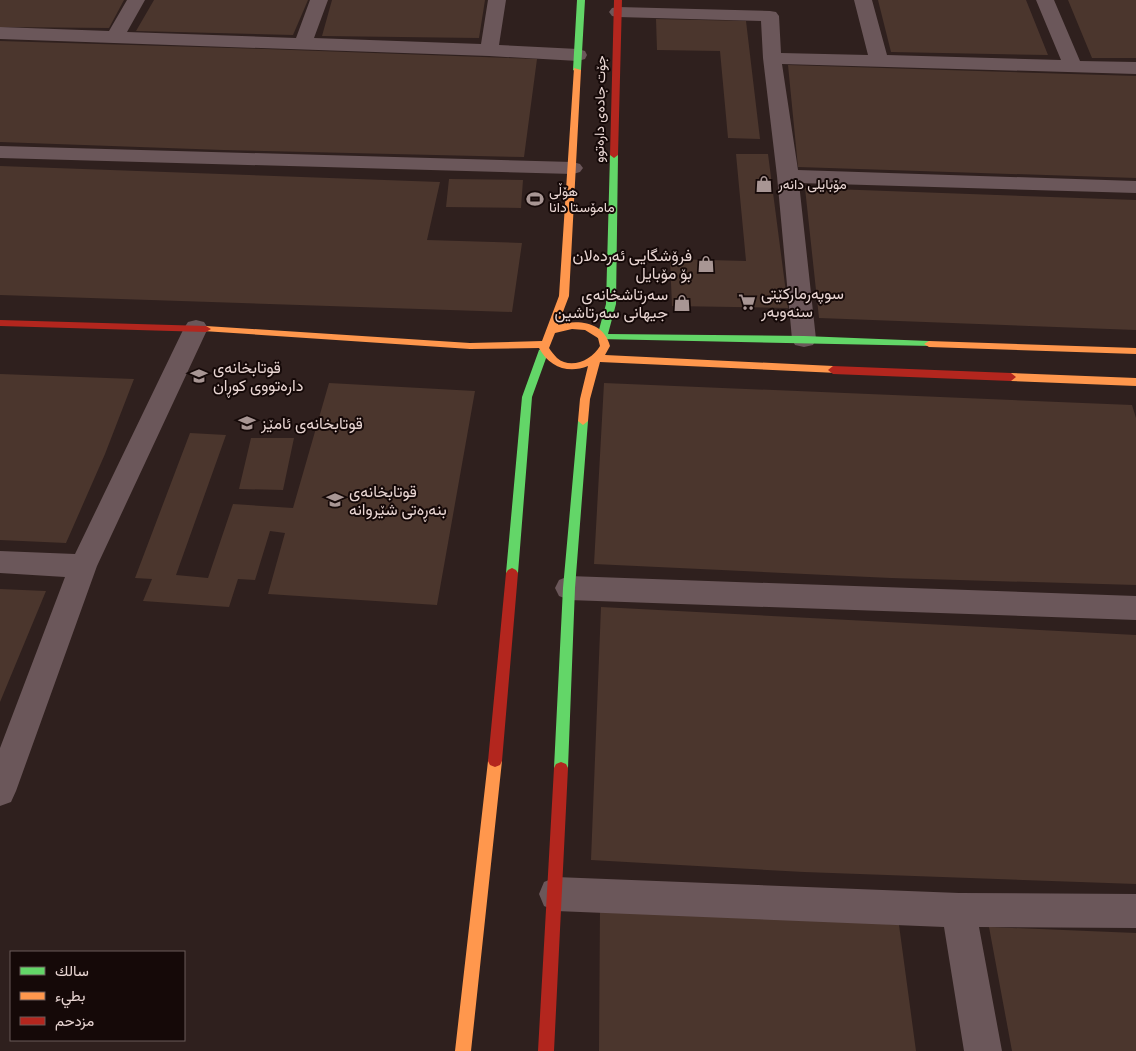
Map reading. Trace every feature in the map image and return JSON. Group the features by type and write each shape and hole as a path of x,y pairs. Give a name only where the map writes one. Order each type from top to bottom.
{"main road":[{"name":"جۆت جادەی دارەتوو","path":"551,331 564,297 573,168 581,0"},
{"name":"جۆت جادەی دارەتوو","path":"602,337 611,304 618,6"},
{"path":"0,322 196,328 470,346 544,347"},
{"path":"463,1051 491,807 527,397 546,337 551,331 563,325 578,324 593,328 602,337 605,348 597,359 584,399 570,588 556,894 546,1051"},
{"path":"602,337 804,339 1136,351"},
{"path":"544,347 553,360 566,366 582,366 597,359 1136,382"}],"street":[{"path":"115,37 136,0"},
{"path":"303,44 319,0"},
{"path":"488,50 498,0"},
{"path":"863,0 879,61"},
{"path":"1045,0 1072,66"},
{"path":"618,6 770,16 772,58 788,176 804,339"},
{"path":"0,33 488,50 578,55"},
{"path":"772,58 1136,68"},
{"path":"0,152 573,168"},
{"path":"788,176 1136,187"},
{"path":"0,791 83,566 196,328"},
{"path":"0,562 83,566"},
{"path":"570,588 1136,608"},
{"path":"556,894 959,910 1136,911"},
{"path":"959,910 983,1051"}],"building":[{"path":"0,0 124,0 109,28 0,27"},
{"path":"154,0 308,0 293,35 136,31"},
{"path":"332,0 485,0 479,38 322,36"},
{"path":"878,0 1026,0 1048,55 891,52"},
{"path":"1068,0 1136,0 1136,58 1092,58"},
{"path":"656,19 746,21 760,139 728,138 720,51 657,50"},
{"path":"0,41 537,59 524,157 223,150 0,142"},
{"path":"788,65 1136,76 1136,178 798,167"},
{"path":"736,154 768,154 788,308 672,306 670,259 746,261"},
{"path":"0,166 440,182 427,240 522,243 512,312 0,295"},
{"path":"449,179 523,180 521,208 446,207"},
{"path":"805,188 1136,200 1136,330 819,318"},
{"path":"0,374 134,379 105,454 66,543 0,540"},
{"path":"329,383 475,391 437,605 268,594 285,533 270,531 255,580 238,579 229,607 143,601 152,579 135,578 190,433 226,435 176,575 208,578 233,504 293,508"},
{"path":"604,383 1132,405 1136,418 1136,585 891,578 594,564"},
{"path":"251,438 294,438 283,490 239,489"},
{"path":"0,589 46,591 0,702"},
{"path":"601,607 1136,635 1136,884 804,872 591,860"},
{"path":"600,908 764,914 899,925 916,1051 599,1051"},
{"path":"989,927 1136,933 1136,1051 1012,1051"}],"traffic: fast":[{"path":"577,70 581,0"},
{"path":"614,155 611,304 602,337 804,339 929,344"},
{"path":"512,573 527,397 544,350"},
{"path":"561,768 569,588 583,421"}],"traffic: slow":[{"path":"551,331 561,327 587,327 603,337 605,346 600,355 591,362 579,366 566,366 553,361 544,348 564,296 577,70"},
{"path":"206,329 470,346 544,344"},
{"path":"929,344 1136,351"},
{"path":"599,358 833,370"},
{"path":"583,421 585,399 595,360"},
{"path":"1011,377 1136,382"},
{"path":"463,1051 495,761"}],"traffic: jam":[{"path":"614,155 618,0"},
{"path":"0,323 206,329"},
{"path":"833,370 1011,377"},
{"path":"495,761 512,573"},
{"path":"546,1051 561,768"}],"place":[{"name":"مۆبایلی دانەر","path":"764,184"},
{"name":"هۆڵی مامۆستا دانا","path":"535,199"},
{"name":"فرۆشگایی ئەردەلان بۆ مۆبایل","path":"706,264"},
{"name":"سوپەرمارکێتی سنەوبەر","path":"747,302"},
{"name":"سەرتاشخانەی جیهانی سەرتاشین","path":"682,303"},
{"name":"قوتابخانەی دارەتووی کوڕان","path":"199,376"},
{"name":"قوتابخانەی ئامێز","path":"247,423"},
{"name":"قوتابخانەی بنەڕەتی شێروانە","path":"335,500"}]}
